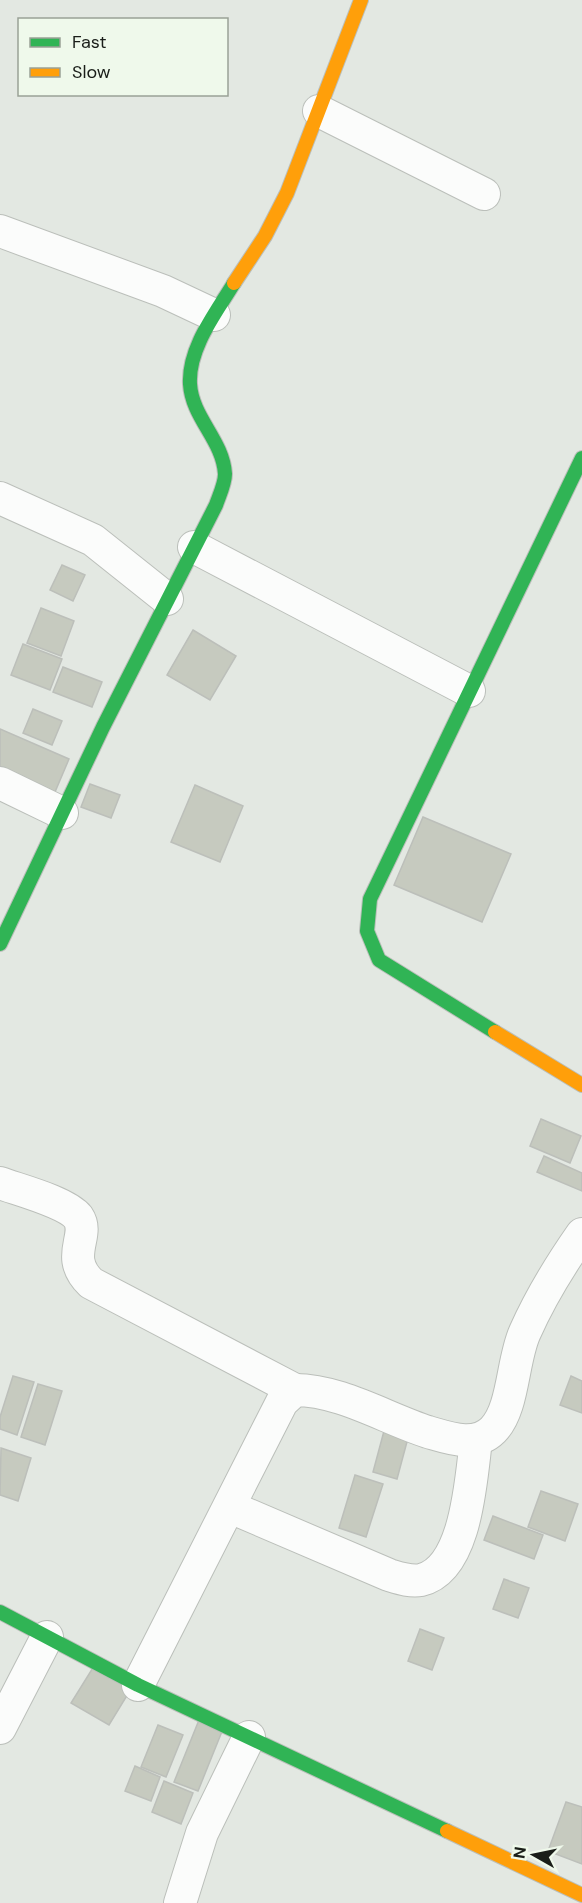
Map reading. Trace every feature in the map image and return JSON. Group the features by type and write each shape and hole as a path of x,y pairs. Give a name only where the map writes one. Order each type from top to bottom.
{"street":[{"path":"0,944 167,599 216,505 225,476 221,451 194,405 190,383 195,352 214,315 237,282 283,202 362,0"},
{"path":"319,111 483,194"},
{"path":"0,231 164,291 214,315"},
{"path":"582,458 370,899 365,918 368,944 379,960 582,1085"},
{"path":"0,498 93,540 167,599"},
{"path":"194,547 470,691"},
{"path":"0,783 62,813"},
{"path":"0,1183 67,1208 79,1218 81,1230 77,1260 82,1274 91,1283 295,1390 316,1390 452,1439 476,1440 492,1431 503,1415 524,1333 582,1234"},
{"path":"138,1685 282,1402 295,1390"},
{"path":"230,1507 388,1575 408,1580 422,1580 440,1569 456,1545 468,1505 476,1440"},
{"path":"0,1612 138,1685 582,1896"},
{"path":"0,1728 47,1637"},
{"path":"180,1903 202,1833 249,1737"}],"building":[{"path":"62,565 85,575 73,601 50,590"},
{"path":"41,608 74,621 61,656 27,643"},
{"path":"193,630 236,656 210,700 167,675"},
{"path":"23,644 62,659 50,690 11,675"},
{"path":"63,667 102,682 92,707 53,692"},
{"path":"33,709 62,721 52,745 23,733"},
{"path":"0,729 69,759 55,792 0,768"},
{"path":"90,784 120,795 111,818 81,807"},
{"path":"195,785 243,806 220,862 171,842"},
{"path":"423,817 511,854 482,922 394,885"},
{"path":"541,1119 581,1136 570,1163 530,1146"},
{"path":"544,1156 582,1173 582,1191 537,1172"},
{"path":"13,1376 34,1382 17,1435 0,1429 0,1417"},
{"path":"571,1376 582,1381 582,1413 560,1405"},
{"path":"38,1384 62,1391 45,1445 21,1437"},
{"path":"384,1431 408,1438 397,1479 373,1472"},
{"path":"1,1448 31,1458 18,1501 0,1495"},
{"path":"355,1475 383,1484 366,1537 339,1528"},
{"path":"541,1491 578,1504 565,1541 528,1527"},
{"path":"493,1516 543,1535 534,1559 484,1540"},
{"path":"504,1579 529,1588 518,1618 493,1609"},
{"path":"420,1629 444,1638 432,1670 408,1661"},
{"path":"94,1666 131,1689 109,1725 71,1703"},
{"path":"199,1720 223,1729 198,1791 174,1782"},
{"path":"158,1725 183,1735 166,1777 141,1767"},
{"path":"135,1766 160,1777 151,1801 125,1791"},
{"path":"164,1781 193,1793 181,1824 152,1812"},
{"path":"566,1802 582,1807 582,1864 548,1851"}],"traffic: fast":[{"path":"0,944 103,727 222,490 225,474 223,462 196,408 190,384 198,344 234,283"},
{"path":"495,1032 379,960 367,931 370,899 582,458"},
{"path":"0,1612 138,1685 447,1831"}],"traffic: slow":[{"path":"234,283 265,236 287,193 361,0"},
{"path":"495,1032 582,1085"},
{"path":"447,1831 582,1895"}]}
